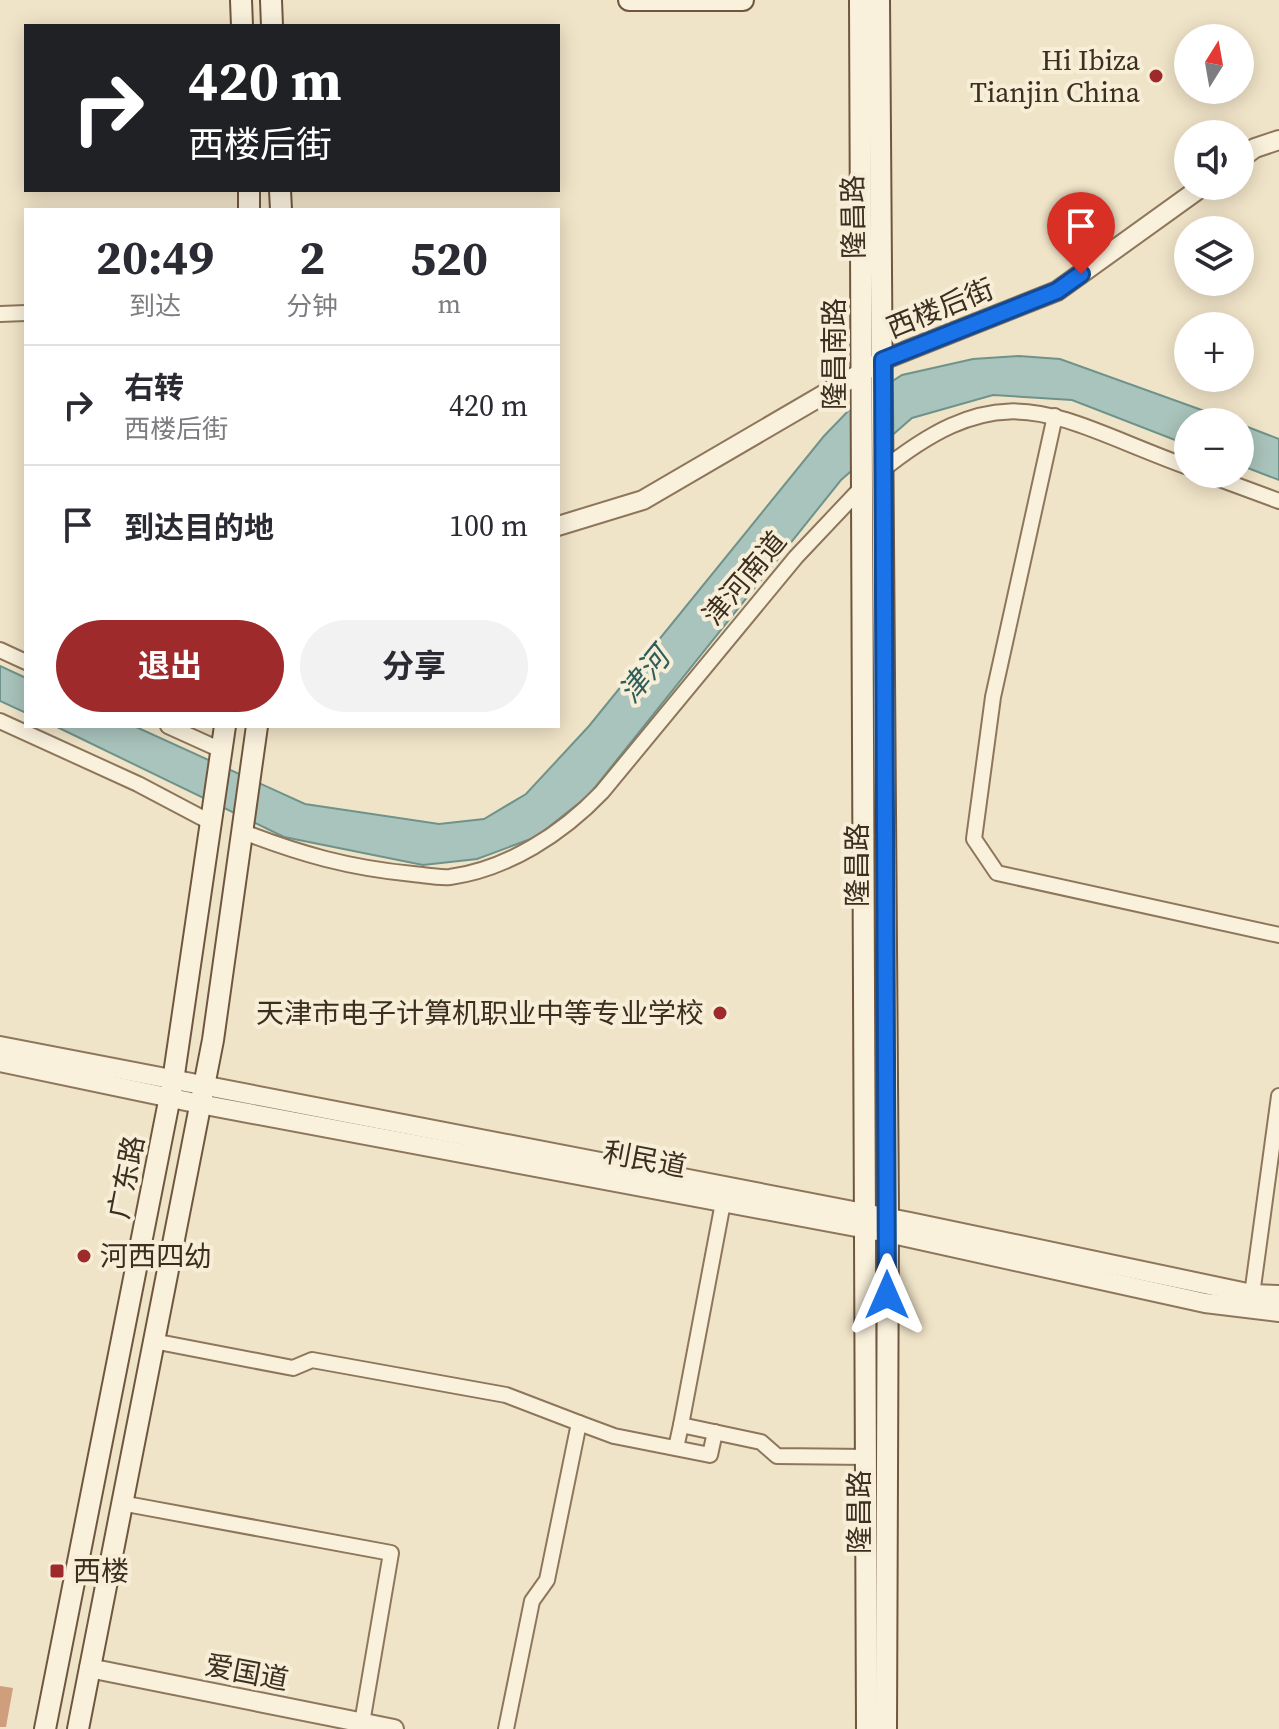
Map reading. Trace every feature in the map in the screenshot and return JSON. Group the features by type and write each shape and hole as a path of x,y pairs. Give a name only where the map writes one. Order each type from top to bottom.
{"main road":[{"path":"241,0 242,24"},
{"path":"271,0 272,24"},
{"path":"629,0 743,0"},
{"name":"隆昌南路","path":"860,0 873,373"},
{"name":"隆昌路","path":"867,1729 864,1222 879,0"},
{"name":"隆昌路","path":"873,471 888,1226 886,1729"},
{"name":"广东路","path":"45,1729 172,1089 225,728"},
{"name":"广东路","path":"78,1729 202,1095 257,728"}],"street":[{"path":"1254,149 1279,140"},
{"name":"西楼后街","path":"560,525 643,500 873,373 1057,291 1184,200"},
{"path":"0,314 24,313"},
{"name":"津河南道","path":"241,831 308,857 384,871 448,877 480,868 547,840 582,814 796,557 873,471 931,435 984,412 1028,411 1055,416 1174,462"},
{"path":"1055,416 993,697 974,839 997,873 1279,935"},
{"path":"1244,488 1279,501"},
{"path":"0,650 24,661"},
{"path":"0,721 138,784 210,822"},
{"path":"172,728 221,750"},
{"name":"利民道","path":"0,1046 172,1089"},
{"name":"利民道","path":"0,1062 172,1089 888,1226 1251,1302 1279,1312"},
{"path":"1251,1302 1279,1096"},
{"path":"676,1448 724,1195"},
{"name":"利民道","path":"1251,1302 1279,1295"},
{"path":"153,1341 293,1368 312,1360 506,1395 614,1436 710,1455 715,1432"},
{"path":"506,1729 532,1601 547,1580 579,1423"},
{"path":"681,1425 761,1442 777,1456 867,1457"},
{"path":"121,1503 391,1553 362,1723"},
{"name":"爱国道","path":"89,1668 394,1729"}],"water":[{"name":"津河","path":"1019,356 1060,359 1196,408 1174,408 1174,440 1072,400 993,395 912,418 841,480 588,796 536,837 477,859 423,865 284,837 59,728 138,728 305,804 439,824 484,819 526,794 589,726 824,436 851,408 902,375 973,359"},
{"path":"1254,429 1279,439 1279,480 1254,470"},
{"path":"0,666 24,677 24,712 0,701"}],"building":[{"path":"0,1686 13,1688 6,1727 0,1727"}],"place":[{"name":"Hi Ibiza Tianjin China","path":"1156,76"},
{"name":"天津市电子计算机职业中等专业学校","path":"720,1013"},
{"name":"河西四幼","path":"84,1256"},
{"name":"西楼","path":"57,1571"}],"route":[{"path":"887,1295 883,360 1057,291 1081,274"}]}
